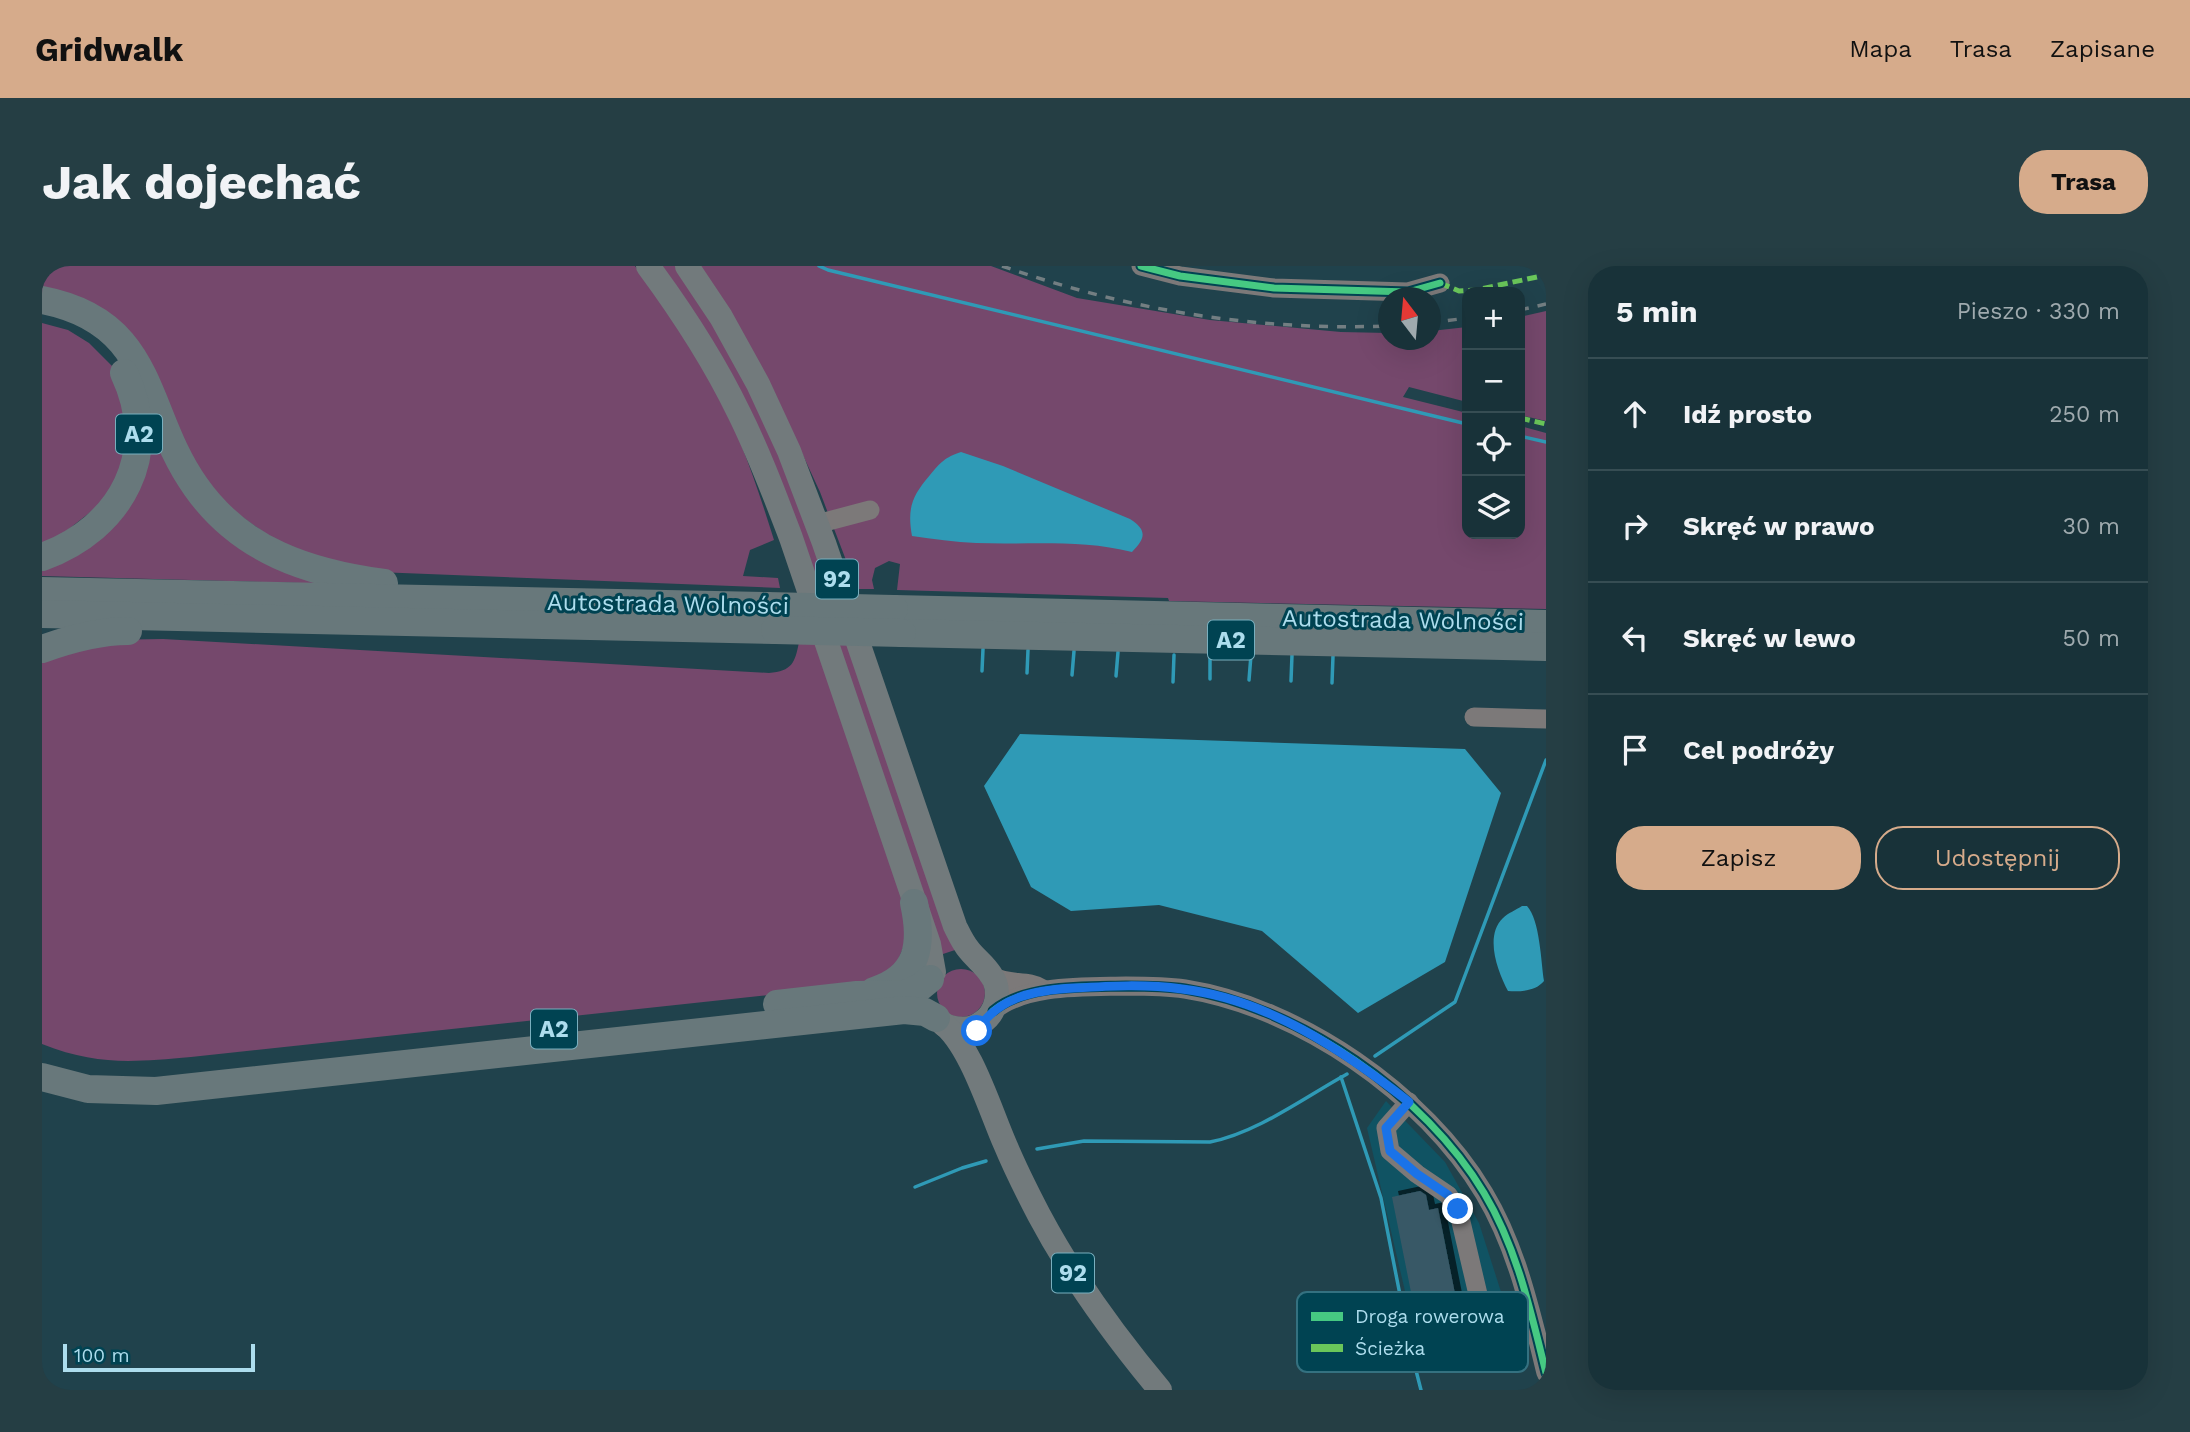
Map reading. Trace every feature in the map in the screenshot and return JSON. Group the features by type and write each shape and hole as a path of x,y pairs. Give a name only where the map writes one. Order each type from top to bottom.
{"highway":[{"name":"A2","path":"42,300 60,304 82,314 100,324 124,344 141,369 180,459 195,486 223,518 256,544 297,565 330,574 394,585 492,590 528,600"},
{"name":"A2","path":"42,315 56,318 82,330 101,343 117,362 135,400 139,438 132,475 114,507 85,535 61,550 42,557"},
{"name":"Autostrada Wolności","path":"42,591 528,600 771,618"},
{"name":"Autostrada Wolności","path":"42,614 336,621 771,618 1546,647"},
{"name":"A2","path":"42,649 103,632 269,629 336,621"},
{"name":"Autostrada Wolności","path":"898,621 1546,624"},
{"name":"A2","path":"857,995 888,986 907,971 915,957 919,939 914,903"},
{"name":"A2","path":"42,1057 92,1071 164,1072 857,995 905,994 919,988 932,975"},
{"name":"A2","path":"42,1077 88,1089 156,1091 904,1010 925,1012 940,1021"}],"main road":[{"name":"92","path":"648,266 676,304 739,412 791,538 931,950 932,975 927,999 940,1021 955,1036 976,1072 1017,1171 1054,1242 1102,1317 1160,1390"},
{"name":"92","path":"687,266 721,317 758,384 789,451 817,524 955,926 964,944 988,971 997,987 997,999 976,1036 976,1072"},
{"path":"932,975 942,965 964,958 975,961 988,971"},
{"path":"940,1021 959,1029 974,1027 987,1018"}],"street":[{"path":"1141,266 1181,276 1274,288 1408,292 1440,283"},
{"path":"817,524 870,510"},
{"path":"1474,717 1546,719"},
{"path":"988,971 1001,981 1034,984 1044,989"},
{"path":"987,1018 1002,1003 1044,989 1151,986 1183,989 1268,1012 1368,1071 1409,1102 1450,1145 1496,1215 1516,1264 1524,1292"},
{"path":"1409,1102 1386,1128 1390,1151 1448,1195 1458,1209 1477,1292"},
{"path":"1528,1308 1546,1373"}],"shaded area":[{"path":"42,266 635,266 712,381 731,419 754,479 774,540 750,550 743,576 778,578 780,588 377,572 300,558 210,494 147,366 42,294"},
{"path":"656,266 680,266 766,412 958,949 937,956 808,570"},
{"path":"698,266 991,266 1077,298 1210,320 1378,333 1378,350 1441,350 1441,330 1462,328 1462,401 1409,387 1403,397 1462,412 1462,539 1525,539 1525,427 1546,433 1546,609 1169,601 1168,598 897,590 900,564 889,561 875,568 872,580 874,589 857,589 820,492 795,438"},
{"path":"1546,311 1546,421 1525,416 1525,316"},
{"path":"42,323 68,330 89,343 112,366 119,377 132,414 116,492 42,550"},
{"path":"147,423 188,485 340,584 42,576 42,562 77,548"},
{"path":"961,452 1003,466 1130,519 1142,531 1142,538 1132,552 1093,545 976,543 912,536 912,503 919,489 940,464"},
{"path":"163,639 769,673 791,665 799,642 815,642 903,902 910,930 893,973 844,987 170,1059 98,1059 42,1044 42,657 104,640"},
{"path":"1020,734 1465,749 1501,793 1445,962 1358,1013 1262,931 1159,905 1071,911 1031,887 984,786"},
{"path":"1522,906 1527,906 1535,921 1544,981 1532,989 1508,991 1497,964 1494,934 1503,918"},
{"path":"961,969 978,976 985,993 978,1010 961,1017 944,1010 937,993 944,976"},
{"path":"1386,1101 1445,1162 1479,1223 1501,1292 1405,1292 1367,1128"}],"building":[{"path":"1420,1191 1426,1195 1429,1210 1438,1208 1455,1292 1411,1292 1392,1197"}],"waterway":[{"path":"819,266 1462,423"},
{"path":"1525,437 1546,442"},
{"path":"982,671 983,649"},
{"path":"1027,673 1028,650"},
{"path":"1072,675 1074,651"},
{"path":"1116,676 1118,652"},
{"path":"1173,682 1174,655"},
{"path":"1210,655 1210,679"},
{"path":"1249,680 1251,655"},
{"path":"1291,681 1292,655"},
{"path":"1332,683 1333,656"},
{"path":"1375,1056 1455,1002 1546,760"},
{"path":"1037,1149 1084,1141 1210,1142 1263,1123 1347,1074"},
{"path":"1341,1077 1381,1198 1399,1292"},
{"path":"915,1187 986,1161"},
{"path":"1416,1372 1421,1390"}],"railway":[{"path":"1002,266 1097,295 1192,314 1289,325 1378,326"},
{"path":"1525,309 1546,304"},
{"path":"1441,322 1462,319"}],"marked path":[{"path":"1440,283 1459,291 1476,290 1546,275"},
{"path":"1525,419 1546,424"}],"cycle path":[{"path":"1141,266 1180,276 1274,288 1408,292 1440,283"},
{"path":"993,1011 1006,1002 1039,991 1093,987 1163,987 1228,999 1272,1015 1314,1035 1394,1090 1428,1122 1459,1157 1496,1214 1524,1292"},
{"path":"1528,1304 1546,1373"}],"route":[{"path":"977,1031 1002,1003 1044,989 1151,986 1183,989 1268,1012 1336,1050 1409,1102 1386,1128 1390,1151 1448,1195 1458,1209"}]}
